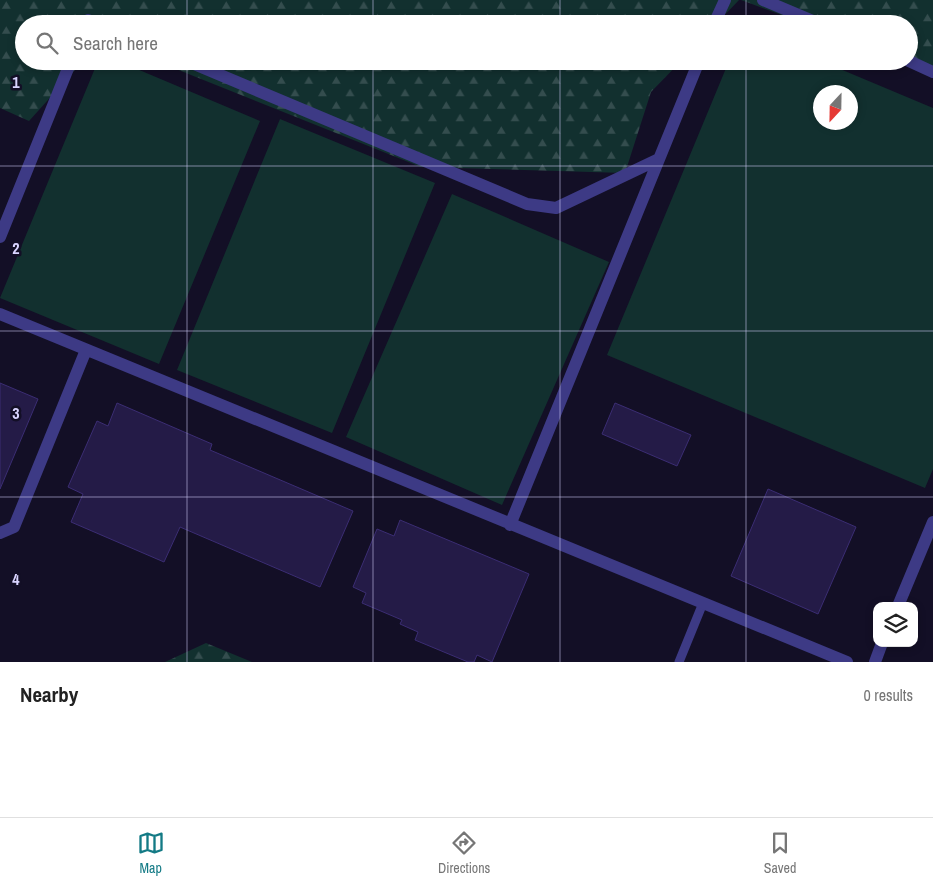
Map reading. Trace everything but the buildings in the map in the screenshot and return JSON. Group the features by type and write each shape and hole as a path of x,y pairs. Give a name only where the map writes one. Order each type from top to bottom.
{"street":[{"path":"718,15 725,0"},
{"path":"763,0 799,15"},
{"path":"918,65 933,72"},
{"path":"0,237 67,70"},
{"path":"208,70 527,204 556,208 659,159"},
{"path":"510,524 695,70"},
{"path":"0,314 847,662"},
{"path":"0,533 14,527 86,350"},
{"path":"900,602 933,522"},
{"path":"874,662 880,647"}],"lane":[{"path":"679,662 703,603"}],"green space":[{"path":"0,0 739,0 725,15 15,15 15,70 75,70 29,121 0,108"},
{"path":"741,0 933,0 933,70 918,64 918,15 782,15"},
{"path":"94,70 139,70 260,121 159,364 0,298"},
{"path":"178,70 672,70 651,92 625,173 421,167"},
{"path":"725,70 842,70 933,108 933,469 925,488 607,355"},
{"path":"280,119 435,183 332,433 177,370"},
{"path":"452,194 609,262 502,505 346,437"},
{"path":"206,643 252,662 165,662"}]}
